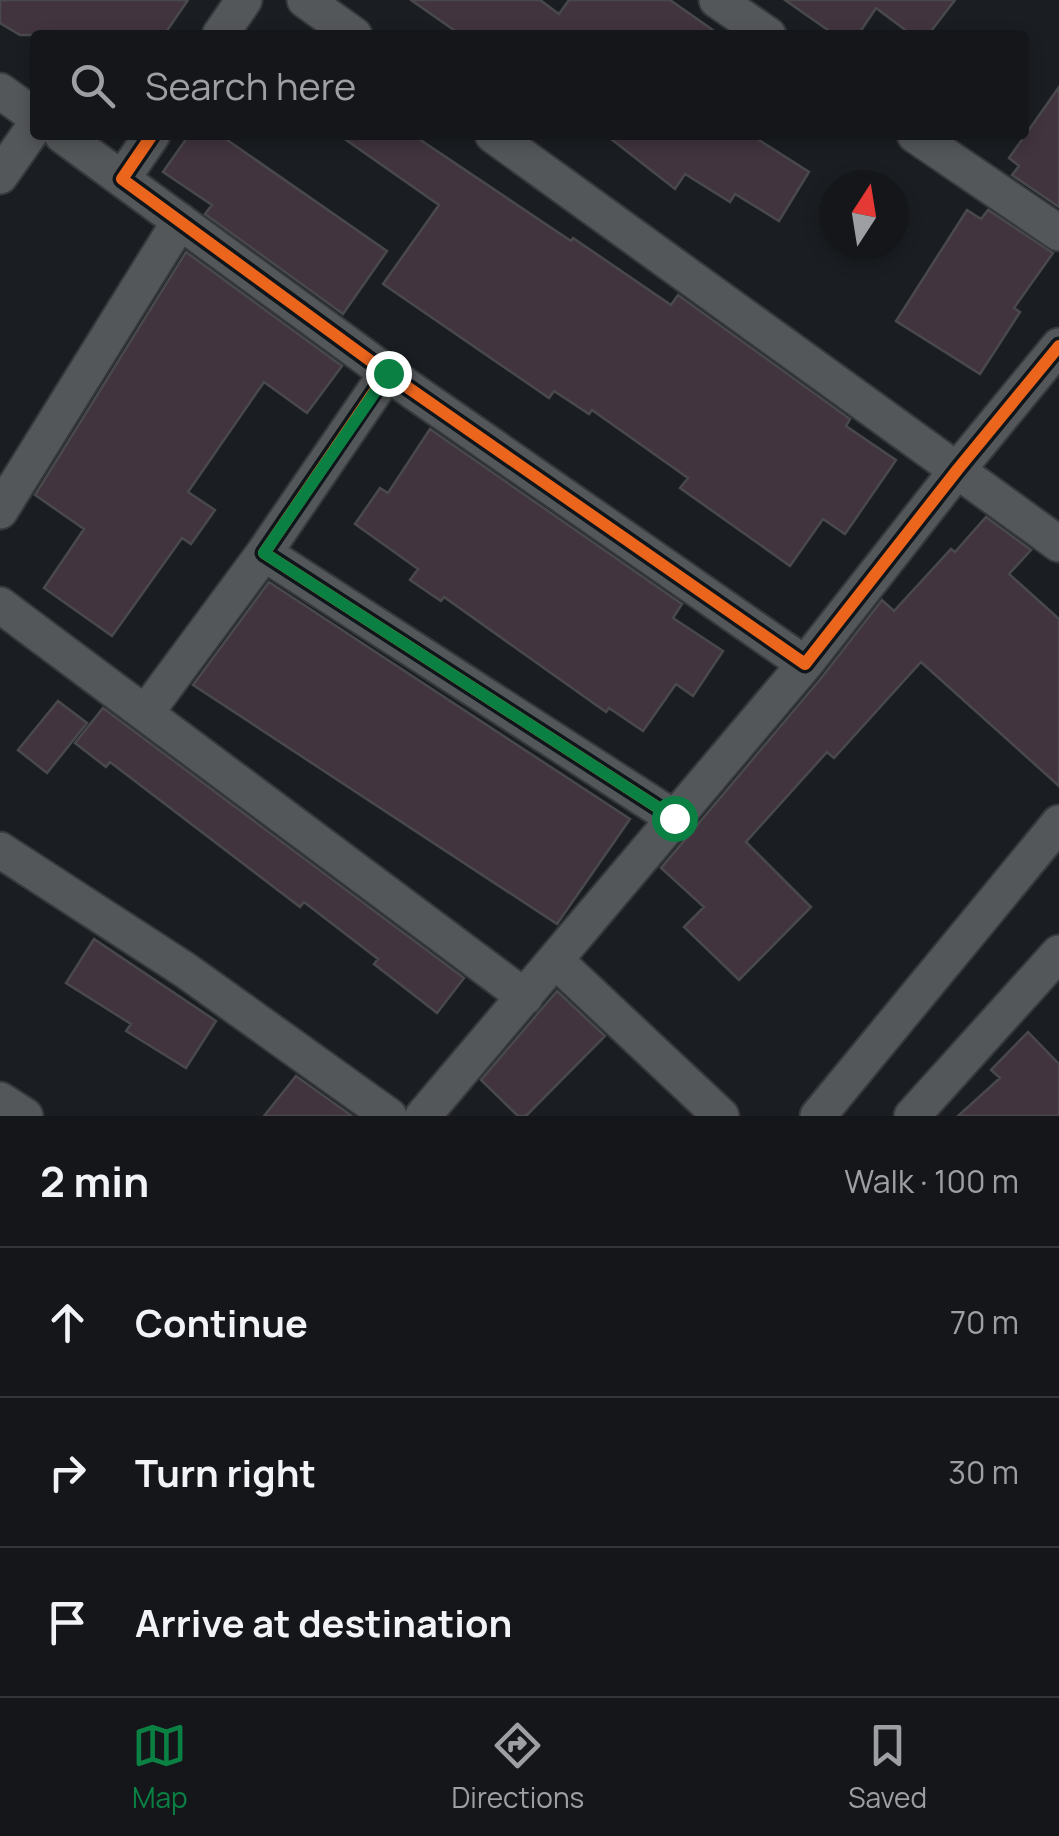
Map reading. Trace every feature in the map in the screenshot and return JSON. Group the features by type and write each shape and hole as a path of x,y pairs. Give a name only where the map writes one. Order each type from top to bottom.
{"street":[{"path":"223,30 244,0"},
{"path":"306,0 347,30"},
{"path":"717,0 761,30"},
{"path":"0,91 30,112"},
{"path":"0,176 30,133"},
{"path":"69,140 388,373 805,664"},
{"path":"122,178 149,140"},
{"path":"500,140 1059,544"},
{"path":"922,140 1059,233"},
{"path":"0,511 180,221"},
{"path":"424,1116 805,664 1059,346"},
{"path":"147,712 264,553 388,373"},
{"path":"264,553 674,818"},
{"path":"0,604 525,997"},
{"path":"818,1116 1059,823"},
{"path":"0,850 185,970 390,1116"},
{"path":"912,1116 1059,954"},
{"path":"556,960 721,1116"},
{"path":"0,1100 25,1116"}],"building":[{"path":"0,0 188,0 167,30 30,30 30,35 20,35 0,23"},
{"path":"411,0 540,0 559,14 569,0 670,0 713,30 454,30"},
{"path":"785,0 955,0 932,30 905,30 876,8 861,30 828,30"},
{"path":"1059,87 1059,207 1012,175 1019,166 1009,158 1022,140 1029,140 1029,130"},
{"path":"185,140 227,140 387,251 343,314 205,214 212,205 163,172"},
{"path":"346,140 420,140 671,305 678,295 850,419 846,426 896,460 845,534 823,519 790,566 680,488 688,478 592,410 589,414 554,391 549,398 383,284 439,205"},
{"path":"612,140 759,140 809,172 779,221 735,194 730,202 685,174 675,189"},
{"path":"967,210 981,219 988,210 1053,253 1014,308 1020,312 980,374 896,321"},
{"path":"186,252 342,366 307,413 264,382 188,492 215,510 191,544 182,538 112,636 44,588 84,529 35,495"},
{"path":"430,429 682,604 673,618 723,651 693,696 676,684 643,731 609,708 606,712 444,597 441,601 410,580 418,569 355,524 380,488 388,493"},
{"path":"986,517 1031,550 1009,574 1059,619 1059,786 921,662 834,758 827,752 746,842 811,907 739,980 684,927 704,907 661,868 882,600 894,611"},
{"path":"269,582 630,819 557,924 193,685"},
{"path":"58,701 87,723 47,773 18,750"},
{"path":"103,708 464,978 437,1013 374,964 378,959 304,902 300,907 110,762 106,767 75,743"},
{"path":"94,939 216,1021 186,1068 126,1031 131,1024 66,983"},
{"path":"557,991 605,1036 526,1116 518,1116 481,1080"},
{"path":"1028,1032 1059,1064 1059,1116 958,1116 1000,1078 991,1070"},
{"path":"296,1076 352,1116 264,1116"}],"cycle path":[{"path":"149,140 122,179 387,373 805,664 1059,346"},
{"path":"387,373 264,553 674,818"}],"route":[{"path":"388,373 264,553 674,818"}]}
